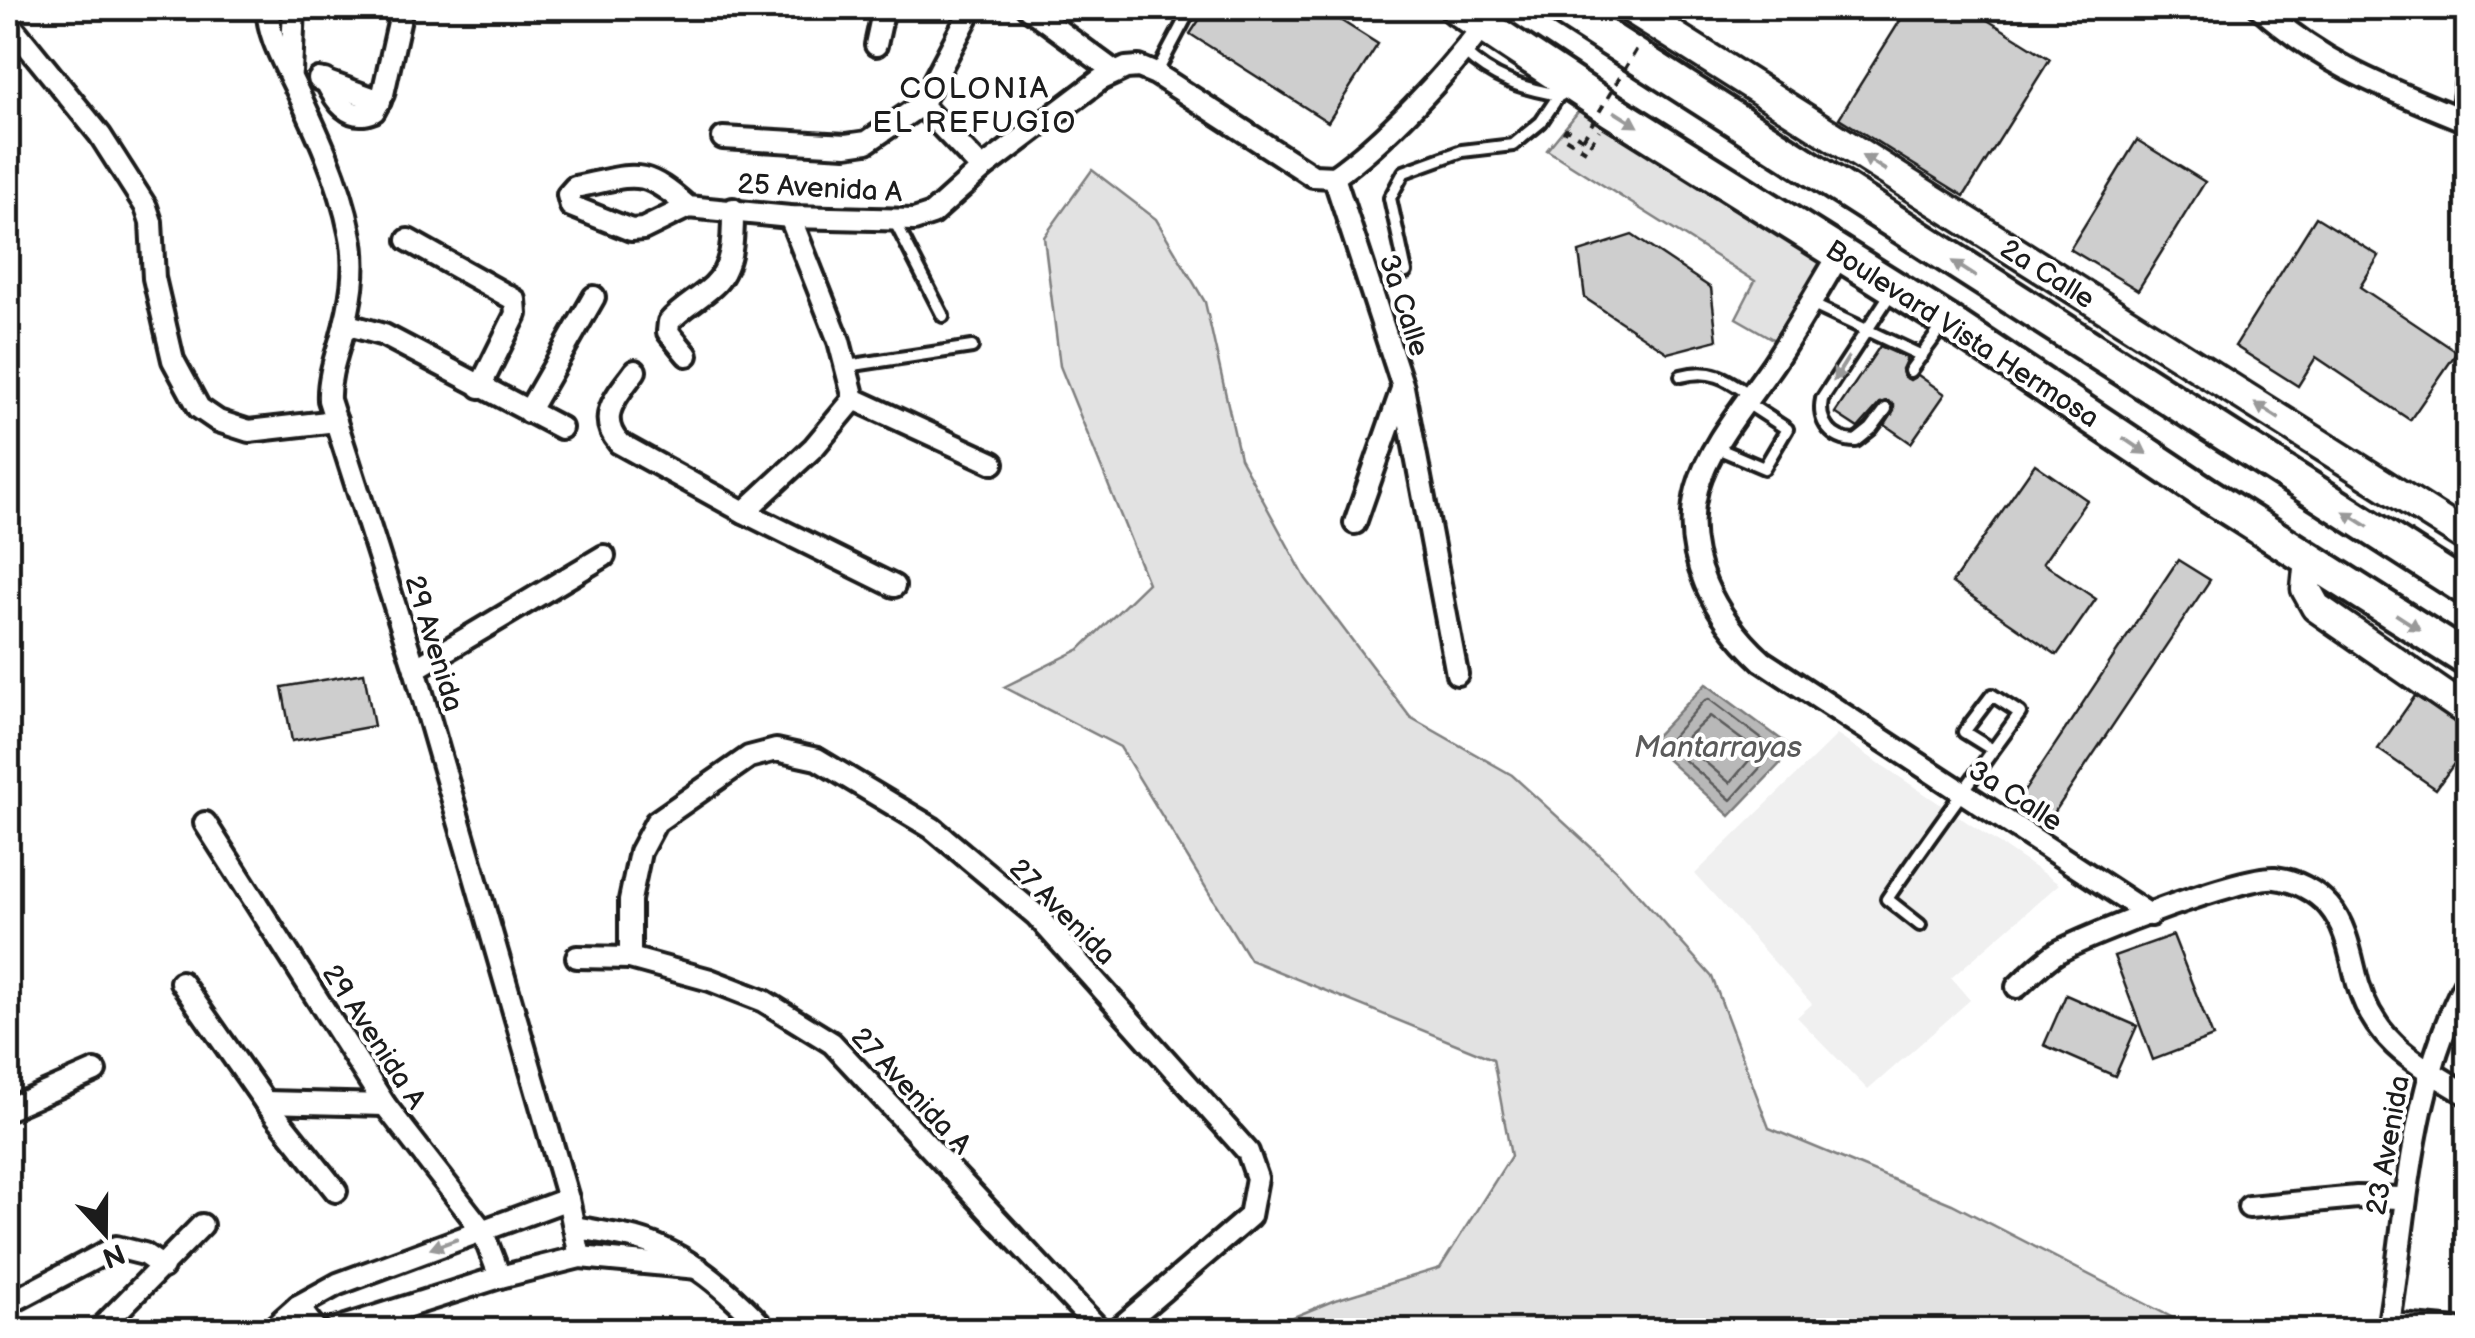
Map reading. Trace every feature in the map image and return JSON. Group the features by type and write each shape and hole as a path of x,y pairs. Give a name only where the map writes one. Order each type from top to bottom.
{"main road":[{"name":"Boulevard Vista Hermosa","path":"1574,13 2468,590"},
{"name":"Boulevard Vista Hermosa","path":"1470,16 1575,95 1841,252 2466,662"},
{"path":"1957,327 1973,306 1986,302 1998,306 2161,407 2196,418"}],"street":[{"name":"29 Avenida","path":"266,8 271,36 340,194 350,228 354,273 328,385 336,421 416,669 568,1199 580,1257"},
{"name":"29 Avenida","path":"292,79 294,8"},
{"path":"292,79 325,80 337,104 349,112 365,115 374,111 380,102 400,18 396,8"},
{"path":"876,44 884,8"},
{"path":"1028,8 1115,72"},
{"name":"2a Calle","path":"1630,8 2468,538"},
{"path":"2260,8 2330,61 2374,85 2464,120 2468,74"},
{"path":"722,138 866,142 921,104 969,14"},
{"path":"1147,71 1313,176 1334,178 1354,163 1464,52 1470,16"},
{"path":"8,22 100,135 146,207 151,222 154,278 173,360 199,408 218,421 249,431 336,421"},
{"name":"25 Avenida A","path":"688,206 790,217 895,222 932,214 982,169 1115,72 1147,71"},
{"path":"921,104 982,169"},
{"path":"640,175 662,184 688,206 631,230 571,206 568,195 575,187 640,175"},
{"name":"3a Calle","path":"1334,178 1403,387 1457,674"},
{"path":"687,355 668,332 668,322 715,285 726,270 733,237 733,209"},
{"path":"790,217 847,366 854,398"},
{"path":"408,240 515,300 516,314 480,387"},
{"path":"1717,448 1841,252"},
{"path":"528,412 594,298"},
{"path":"345,324 384,335 560,428"},
{"path":"635,371 608,410 609,429 619,443 744,512 894,586"},
{"path":"1355,523 1403,387"},
{"path":"854,398 993,463"},
{"path":"744,512 814,448 854,398"},
{"name":"3a Calle","path":"1717,448 1697,490 1696,556 1722,619 1738,639 1762,661 2150,915"},
{"path":"416,669 604,556"},
{"path":"2308,559 2306,589 2316,607 2468,712"},
{"name":"27 Avenida","path":"630,958 630,900 640,852 656,822 748,758 776,750 817,759 932,828 1036,916 1248,1152 1258,1178 1250,1216 1117,1330"},
{"name":"29 Avenida A","path":"204,823 386,1106 482,1230 500,1277"},
{"path":"2018,987 2056,954 2150,915 2260,879 2276,878 2304,887 2327,903 2335,914 2360,990 2385,1038 2468,1095"},
{"name":"27 Avenida A","path":"576,957 630,958 710,980 764,1001 832,1043 1100,1330"},
{"name":"23 Avenida","path":"2389,1324 2404,1198 2428,1070 2450,1011 2468,977"},
{"path":"182,982 264,1102 336,1191"},
{"path":"8,1109 95,1071"},
{"path":"264,1102 386,1106"},
{"path":"2249,1207 2358,1197 2404,1198"},
{"path":"271,1330 298,1306 338,1284 568,1199"},
{"path":"98,1330 202,1225"},
{"path":"574,1227 640,1240 698,1268 766,1330"},
{"path":"8,1304 116,1247 144,1254 163,1267"},
{"path":"334,1330 500,1277 580,1257 698,1268"},
{"path":"298,1306 316,1330"}],"lane":[{"path":"1147,71 1186,9"},
{"path":"1464,52 1482,69 1506,82 1575,95"},
{"path":"1406,272 1390,198 1404,172 1462,151 1513,145 1575,95"},
{"path":"895,222 943,316"},
{"path":"1886,408 1856,441 1840,438 1822,422 1820,415 1822,399 1894,288"},
{"path":"1810,303 1922,356"},
{"path":"1910,371 1957,327"},
{"path":"847,366 972,348"},
{"path":"1680,376 1710,372 1725,377 1787,429 1764,468 1717,448"},
{"path":"1920,926 1887,899 1960,791 1993,750 2020,713 1992,695 1964,732 1993,750"},
{"path":"2389,1324 2468,1326"}],"path":[{"path":"1578,146 1562,136 1566,129 1583,138 1638,48"}],"shaded area":[{"path":"1591,96 1841,252 1785,346 1736,318 1755,281 1547,150"},
{"path":"1092,170 1156,219 1205,302 1240,458 1306,579 1410,717 1512,775 1618,872 1712,977 1769,1128 1952,1204 2175,1319 2185,1330 1262,1330 1335,1300 1440,1268 1511,1156 1493,1059 1250,960 1120,747 1004,687 1080,649 1148,583 1060,366 1044,237"},
{"path":"1837,735 2059,884 1951,978 1970,1000 1868,1090 1797,1017 1812,1004 1695,874"}],"water":[{"name":"Mantarrayas","path":"1706,684 1794,749 1730,816 1649,743"}],"building":[{"path":"1207,8 1321,8 1378,44 1328,122 1190,34"},
{"path":"1908,8 1968,8 2050,59 1964,196 1839,118"},
{"path":"2137,140 2205,182 2138,290 2070,249"},
{"path":"2316,217 2379,256 2360,287 2457,352 2410,420 2316,357 2298,386 2235,346"},
{"path":"1632,235 1711,288 1717,340 1668,353 1585,298 1579,252"},
{"path":"1880,346 1907,358 1902,369 1904,377 1910,380 1918,375 1945,394 1911,443 1885,425 1894,411 1894,405 1888,401 1880,403 1858,428 1835,413"},
{"path":"2035,464 2087,500 2043,563 2096,599 2057,655 1952,583"},
{"path":"2178,560 2210,580 2050,819 2019,799"},
{"path":"364,673 374,726 292,741 282,687"},
{"path":"2415,696 2468,729 2468,744 2436,789 2378,749"},
{"path":"2173,935 2213,1037 2153,1060 2114,956"},
{"path":"2066,995 2137,1026 2115,1076 2044,1045"}],"district":[{"name":"COLONIA EL REFUGIO","path":"975,105"}]}
